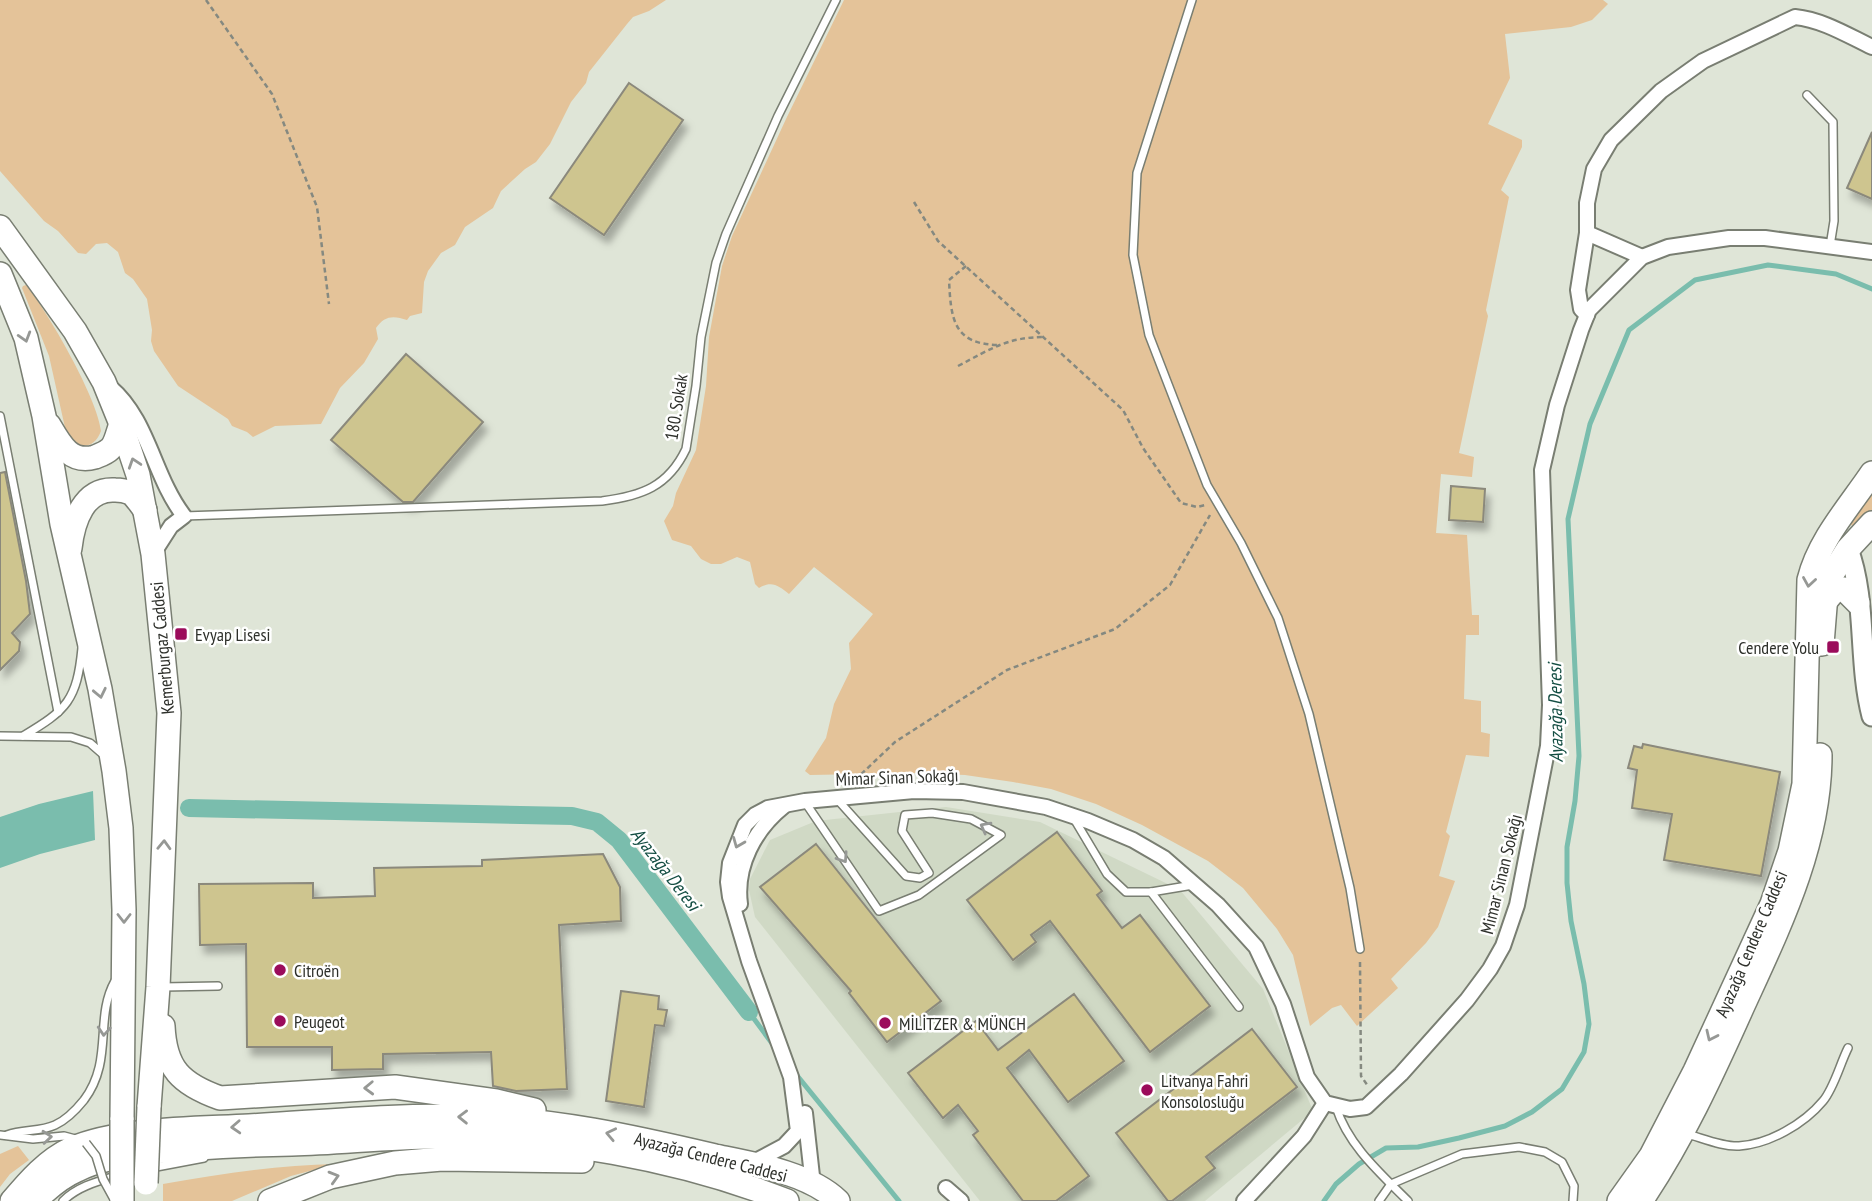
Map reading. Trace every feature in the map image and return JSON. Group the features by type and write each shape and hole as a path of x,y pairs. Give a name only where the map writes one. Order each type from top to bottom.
{"main road":[{"name":"Kemerburgaz Caddesi","path":"0,227 75,331 104,382 138,475 153,554 169,713 158,987 140,1182"},
{"path":"0,274 26,338 44,416 62,524 100,689 114,771 121,828 124,967 122,1201"},
{"path":"44,416 62,448 73,456 86,459 111,448 121,424"},
{"name":"Ayazağa Cendere Caddesi","path":"1619,1201 1651,1156 1695,1071 1772,904 1790,851 1804,784 1809,580 1813,562 1872,473"},
{"path":"70,554 79,511 88,499 103,489 132,494 145,510"},
{"path":"1839,521 1838,536 1848,549"},
{"name":"Ayazağa Cendere Caddesi","path":"1641,1201 1667,1162 1704,1093 1790,903 1805,855 1820,788 1820,681 1827,582 1848,549 1872,523"},
{"path":"1824,603 1835,590 1844,589 1858,603"},
{"path":"158,987 163,1043 170,1064 186,1082 220,1098 395,1087 496,1101 536,1111 580,1127"},
{"path":"12,1201 33,1175 71,1149 104,1139 142,1133 434,1116 513,1119 580,1127"},
{"name":"Ayazağa Cendere Caddesi","path":"580,1127 750,1164 814,1185 838,1201"},
{"path":"35,1201 70,1173 112,1158 177,1149 434,1137 510,1139 559,1144 671,1166"},
{"path":"270,1201 330,1177 395,1163 442,1159 569,1160 671,1166"},
{"name":"Ayazağa Cendere Caddesi","path":"671,1166 743,1184 787,1201"}],"street":[{"path":"1587,315 1581,309 1578,290 1587,233 1587,203 1594,169 1611,140 1661,91 1703,61 1795,17 1825,24 1872,47"},
{"path":"1587,233 1642,257"},
{"name":"Mimar Sinan Sokağı","path":"800,1104 797,1070 776,1019 741,909 739,877 747,854 764,823 788,803 914,791 963,792 1046,807 1154,852 1196,885 1256,947 1283,1004 1307,1077 1330,1105 1350,1109 1366,1107 1401,1074 1459,1009 1490,969 1503,946 1517,905 1548,746 1550,705 1542,470 1557,405 1589,310 1642,257 1668,247 1728,238 1765,238 1872,252"},
{"path":"104,382 135,414 165,486 184,516 171,526 153,554"},
{"path":"1858,603 1865,551 1872,531"},
{"path":"1848,549 1856,572 1864,664 1872,716"},
{"path":"750,1164 792,1140 798,1131 800,1104"},
{"path":"800,1104 814,1185"},
{"path":"1244,1201 1330,1105"},
{"path":"946,1188 961,1201"}],"lane":[{"name":"180. Sokak","path":"184,516 602,501 627,498 650,490 666,478 678,465 686,449 707,299 726,234 778,116 836,0"},
{"path":"1192,0 1137,173 1133,255 1149,335 1208,485 1241,543 1278,618 1309,714 1350,888 1360,949"},
{"path":"1807,94 1833,122 1834,221 1830,246"},
{"path":"0,416 58,712"},
{"path":"23,736 67,703 79,680 84,626"},
{"path":"0,736 71,737 90,743 105,756 114,771"},
{"path":"805,801 879,911 919,895 1001,835 971,819 932,813 905,815 902,831 929,873 920,878 906,876 836,798"},
{"path":"1073,816 1107,874 1126,892 1151,892 1196,885"},
{"path":"1151,892 1239,1007"},
{"path":"4,1135 55,1125 79,1106 91,1090 101,1066 106,1013 113,984 124,967"},
{"path":"158,987 218,986"},
{"path":"1682,1133 1737,1146 1762,1142 1784,1132 1825,1100 1848,1048"},
{"path":"1330,1105 1359,1150 1408,1201"},
{"path":"4,1135 33,1139 64,1136 86,1143 96,1156 103,1179 115,1201"},
{"path":"220,1155 300,1144"},
{"path":"1379,1201 1391,1184 1462,1154 1519,1147 1545,1152 1562,1161 1574,1186 1573,1201"},
{"path":"63,1201 70,1194 90,1184 140,1182 207,1157"}],"path":[{"path":"206,0 272,94 317,207 329,304"},
{"path":"914,202 938,241 1123,410 1149,457 1181,503 1197,507 1217,502"},
{"path":"966,266 949,280 950,306 960,333 978,345 998,345"},
{"path":"958,366 1020,337 1045,337"},
{"path":"836,798 895,742 1007,670 1115,629 1170,585 1217,502"},
{"path":"1360,949 1360,1076 1377,1096"}],"shaded area":[{"path":"0,0 666,0 633,17 589,72 586,83 571,102 550,144 536,162 501,191 493,208 465,227 455,245 441,253 428,271 424,282 422,313 410,316 407,320 389,318 379,324 376,328 378,339 364,363 340,388 321,424 275,426 253,437 232,426 228,419 178,386 154,351 147,299 133,279 125,273 118,252 107,243 96,244 86,254 78,253 58,231 44,221 0,171"},
{"path":"844,0 1603,0 1608,4 1592,20 1571,27 1505,34 1510,78 1488,124 1522,140 1522,147 1501,190 1509,197 1486,310 1488,316 1459,453 1474,457 1472,477 1441,474 1436,533 1467,535 1472,615 1479,615 1479,635 1466,635 1464,699 1481,701 1481,732 1490,734 1489,757 1466,755 1446,832 1450,836 1439,876 1455,881 1438,927 1391,979 1398,988 1357,1026 1341,1005 1332,1008 1310,1026 1293,955 1277,929 1243,888 1208,861 1142,825 1096,804 1051,789 1013,782 965,775 917,773 810,775 805,771 826,738 834,704 851,669 849,643 873,614 814,567 789,594 772,584 759,588 755,584 750,562 737,557 721,564 711,564 701,559 691,546 672,540 664,521 696,450 706,386 709,337 722,266 732,236"},
{"path":"26,285 59,335 91,398 101,431 91,444 75,445 66,432 49,356 22,288"},
{"path":"1872,483 1872,514 1856,528 1848,523"},
{"path":"946,807 1040,822 1180,890 1263,989 1313,1111 1205,1201 980,1201 755,917 749,890 750,879 770,840 816,821"},
{"path":"18,1146 29,1160 10,1174 0,1187 0,1154"},
{"path":"336,1164 291,1176 232,1201 163,1201 163,1184 271,1168"}],"water":[{"path":"93,791 95,840 40,854 0,868 0,817"}],"building":[{"path":"629,83 683,120 604,235 550,198"},
{"path":"1872,132 1872,199 1847,188"},
{"path":"406,354 483,422 413,502 403,502 331,440"},
{"path":"5,472 30,614 12,633 20,642 19,651 0,670 0,473"},
{"path":"1451,486 1485,489 1483,522 1449,520"},
{"path":"1643,744 1780,772 1761,876 1664,860 1672,814 1632,808 1637,770 1628,768 1634,746 1642,748"},
{"path":"1057,832 1102,891 1097,895 1122,928 1140,915 1210,1006 1150,1052 1050,921 1031,935 1036,942 1013,960 967,900"},
{"path":"816,844 941,1001 887,1042 849,993 851,991 760,887"},
{"path":"603,854 620,887 621,921 559,925 567,1089 516,1091 493,1086 491,1052 383,1054 383,1069 332,1070 332,1047 247,1047 246,944 200,945 199,884 313,883 313,898 375,896 374,868 482,866 482,860"},
{"path":"621,991 659,996 658,1009 667,1010 664,1026 655,1025 644,1107 606,1101"},
{"path":"1074,994 1124,1061 1068,1102 1029,1050 1007,1068 1089,1176 1056,1201 1023,1201 973,1135 978,1131 958,1105 943,1118 908,1073 976,1021 998,1050"},
{"path":"1252,1029 1297,1087 1206,1157 1215,1168 1172,1201 1168,1201 1116,1133"}],"waterway":[{"name":"Ayazağa Deresi","path":"1324,1201 1336,1184 1359,1164 1386,1148 1418,1147 1459,1138 1505,1126 1532,1112 1562,1089 1584,1052 1589,1024 1567,883 1567,847 1579,756 1568,519 1590,424 1629,330 1695,280 1768,265 1836,274 1872,289"},
{"name":"Ayazağa Deresi","path":"189,808 572,816 597,822 619,840 749,1012"},
{"name":"Ayazağa Deresi","path":"749,1012 774,1046"},
{"name":"Ayazağa Deresi","path":"795,1073 899,1201"}],"place":[{"name":"Evyap Lisesi","path":"181,634"},
{"name":"Cendere Yolu","path":"1833,647"},
{"name":"Citroën","path":"280,970"},
{"name":"Peugeot","path":"280,1021"},
{"name":"MİLİTZER & MÜNCH","path":"885,1023"},
{"name":"Litvanya Fahri Konsolosluğu","path":"1147,1090"}]}
